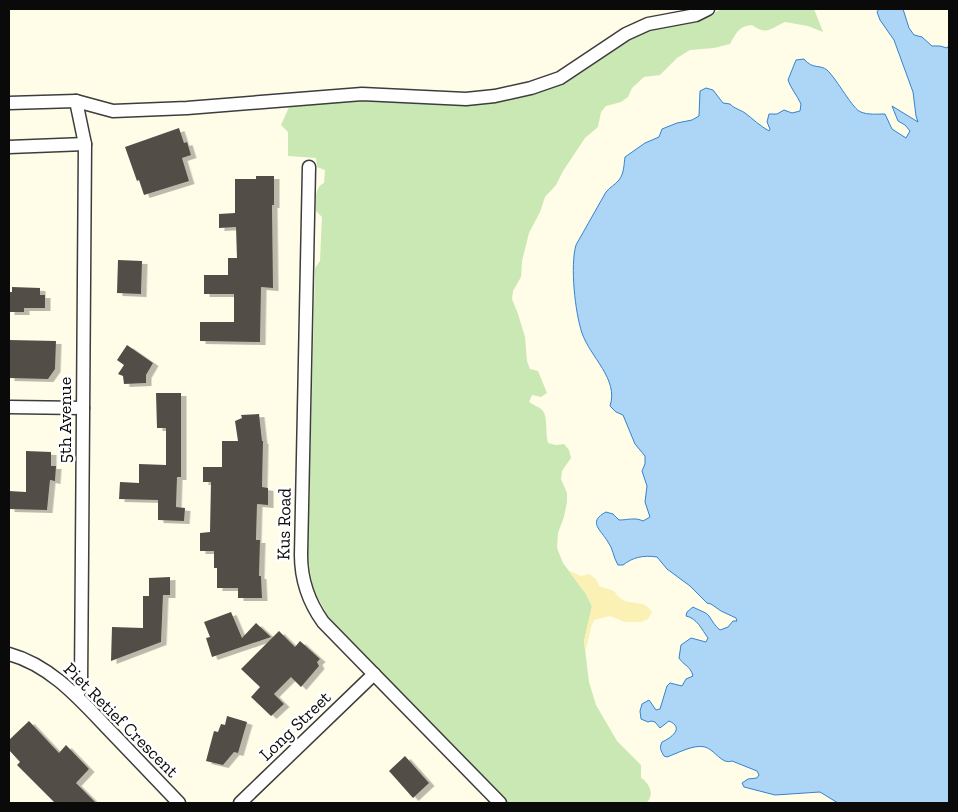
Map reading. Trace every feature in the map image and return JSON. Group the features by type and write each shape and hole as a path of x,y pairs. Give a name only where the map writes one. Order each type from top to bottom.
{"street":[{"path":"9,103 76,101 113,111 187,108 362,94 466,99 495,96 531,88 560,78 626,34 648,24 696,15 708,9"},
{"name":"5th Avenue","path":"76,101 85,144 81,687 77,696"},
{"path":"9,147 85,144"},
{"name":"Kus Road","path":"309,167 301,568 306,593 323,622 500,803"},
{"path":"9,406 83,408"},
{"name":"Piet Retief Crescent","path":"9,654 39,666 77,696 179,803"},
{"name":"Long Street","path":"240,803 374,674"}],"green space":[{"path":"722,9 814,9 823,32 808,26 785,22 769,30 762,30 752,25 744,27 736,33 730,44 714,48 690,50 677,58 660,75 644,77 632,88 628,97 621,102 606,106 601,112 598,127 585,138 556,185 545,197 540,212 529,233 522,261 521,277 513,291 512,299 525,337 527,361 530,369 538,371 547,393 541,397 532,395 529,402 540,408 545,414 548,443 564,444 569,450 571,458 562,471 561,479 567,493 567,502 558,533 557,548 563,563 586,594 592,606 584,641 589,682 596,705 617,741 641,765 641,778 649,786 650,797 646,803 508,803 328,617 313,588 308,557 315,268 320,261 322,217 316,211 316,199 317,191 324,183 325,170 317,167 316,158 288,156 288,132 281,125 290,105 315,101 379,100 461,105 485,103 608,53 634,36 654,29 695,21"}],"sand":[{"path":"568,570 581,576 589,574 596,579 599,586 614,591 623,600 643,604 652,612 648,619 641,622 625,622 610,616 594,620 586,650 584,641 592,606 586,594"}],"water":[{"path":"879,9 903,9 909,28 914,35 922,37 932,46 947,48 949,45 949,803 838,803 820,792 775,795 744,787 742,783 748,779 757,778 759,775 757,771 732,761 725,761 705,747 691,748 667,757 664,756 661,744 675,733 676,727 669,721 660,728 655,722 641,719 640,711 642,704 649,700 656,710 660,709 667,686 670,683 682,686 686,679 693,676 679,658 681,645 691,638 706,642 708,638 696,622 686,616 687,612 693,607 704,612 720,630 728,627 733,621 737,621 736,618 707,603 690,586 667,569 657,557 639,557 623,565 618,565 610,544 597,526 597,519 606,512 613,514 619,520 634,519 643,521 650,517 645,502 647,486 642,471 645,464 645,456 635,444 623,415 616,412 610,406 611,387 582,333 574,289 573,265 576,245 606,192 621,178 625,157 645,143 659,137 662,129 699,116 700,91 706,88 713,90 723,103 730,104 769,131 767,122 769,114 777,114 784,110 792,113 800,111 801,104 788,80 796,60 804,59 810,65 827,70 858,110 867,114 885,114 892,129 906,138 910,131 898,121 892,106 918,122 913,92 894,40 880,20 877,12"}],"building":[{"path":"179,128 184,143 187,142 191,155 182,158 189,181 144,195 125,147"},
{"path":"256,176 274,176 274,205 272,205 273,288 261,287 260,342 200,341 200,322 234,322 234,294 204,294 204,275 228,275 228,258 237,258 236,227 219,228 219,214 235,213 235,179 256,179"},
{"path":"118,260 142,261 141,294 117,293"},
{"path":"12,287 40,288 40,295 45,295 45,308 24,308 24,312 9,312"},
{"path":"9,340 56,341 55,369 48,379 9,378"},
{"path":"127,345 153,363 146,375 146,383 124,384 123,376 118,374 124,365 117,360"},
{"path":"156,393 181,393 181,477 177,477 176,507 185,508 184,521 158,520 158,500 119,499 120,482 139,483 139,464 166,465 166,428 157,428"},
{"path":"259,414 263,441 262,487 268,488 268,505 257,504 256,540 260,540 259,576 261,576 262,598 238,598 238,588 217,588 217,568 214,568 214,551 200,551 200,533 210,532 211,482 203,482 203,467 222,467 222,441 238,441 235,421 242,418 241,415"},
{"path":"26,451 51,452 51,466 56,466 55,481 50,480 47,510 9,509 9,491 26,492"},
{"path":"170,577 170,595 163,595 161,642 111,661 112,627 143,628 143,596 149,596 149,578"},
{"path":"231,612 242,638 256,623 271,637 212,657 206,638 210,637 204,622"},
{"path":"279,631 295,647 300,641 320,659 317,662 319,666 301,687 291,677 274,694 284,704 271,716 251,697 260,687 241,669"},
{"path":"227,716 247,722 238,753 234,752 223,765 206,761 214,731 218,732 221,724 225,725"},
{"path":"29,721 59,753 66,745 89,769 76,783 96,803 55,803 17,765 20,762 9,750 9,740"},
{"path":"405,756 429,783 413,798 389,771"}]}
